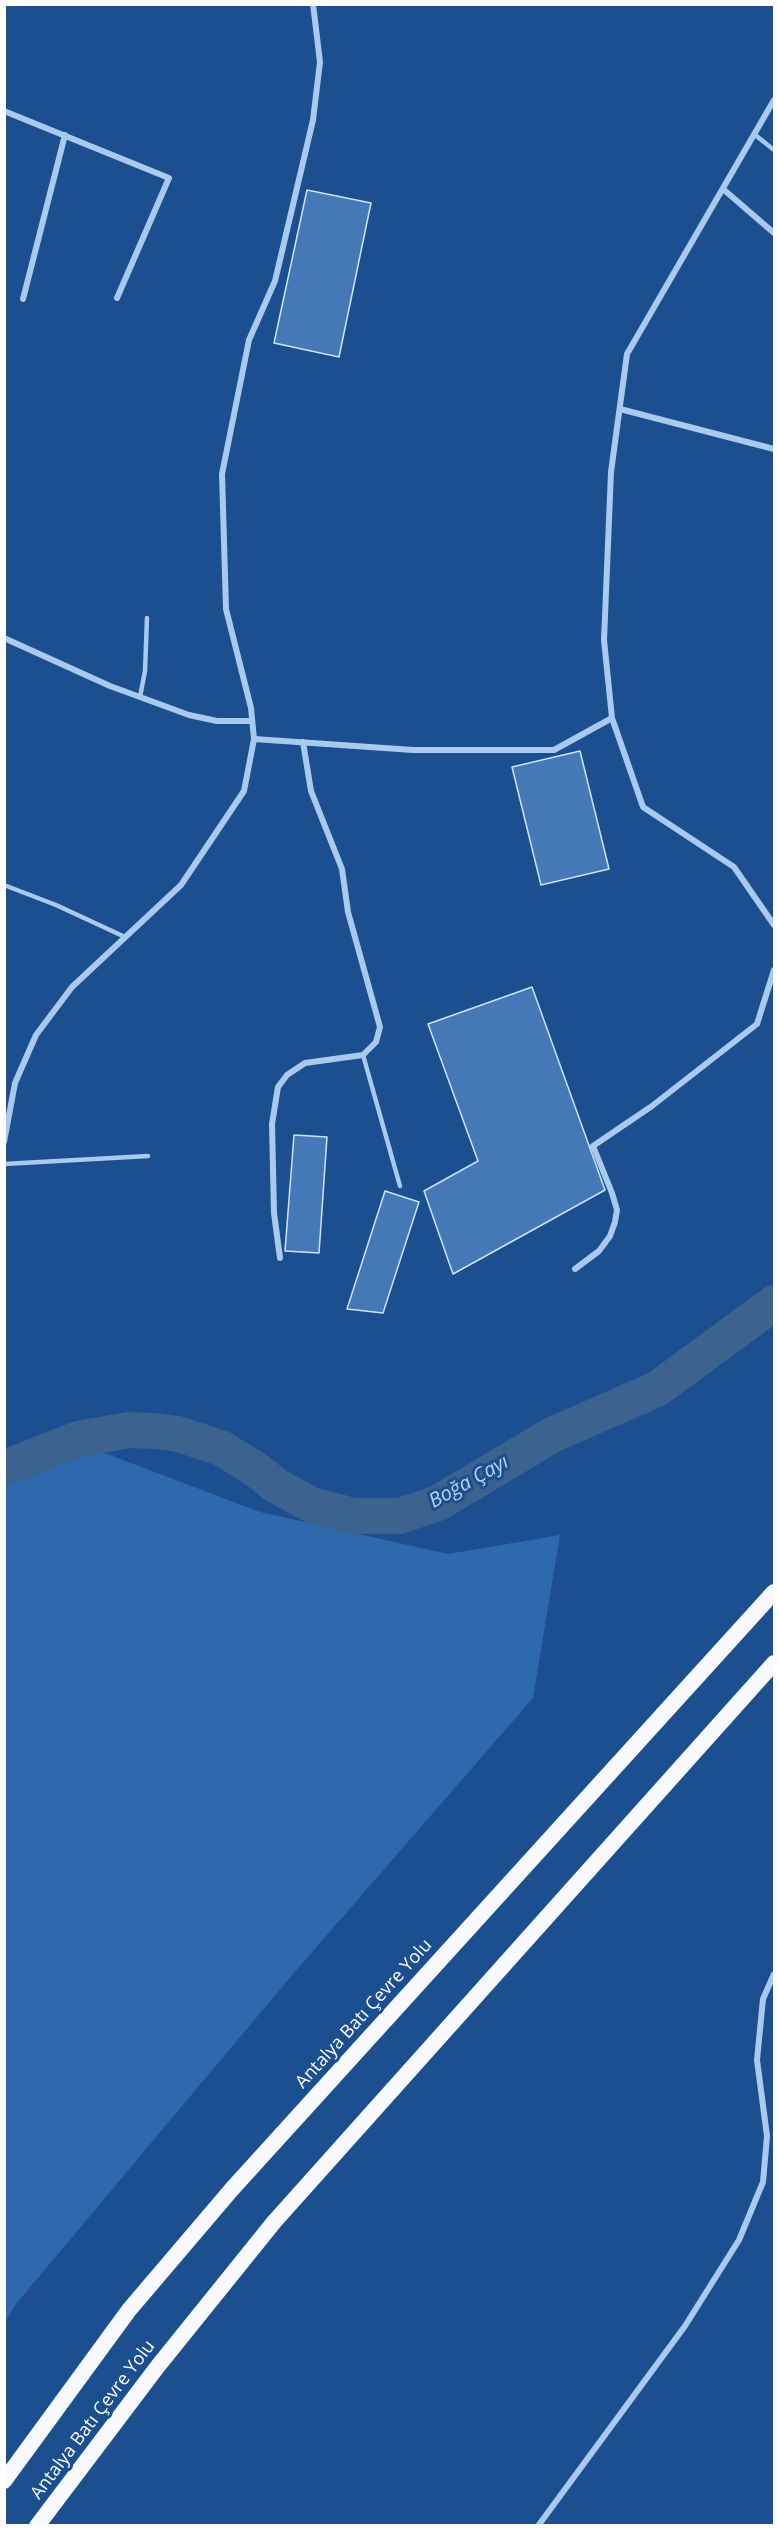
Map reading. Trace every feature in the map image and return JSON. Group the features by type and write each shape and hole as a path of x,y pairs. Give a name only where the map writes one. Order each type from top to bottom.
{"highway":[{"name":"Antalya Batı Çevre Yolu","path":"4,2481 129,2310 232,2189 774,1592"},
{"name":"Antalya Batı Çevre Yolu","path":"37,2526 158,2367 274,2222 774,1663"}],"street":[{"path":"4,1142 15,1083 36,1035 72,987 181,885 244,791 254,739 252,721 226,609 222,474 249,340 274,280 313,120 320,62 313,4"},
{"path":"774,100 627,354 611,472 604,640 612,718 643,807 734,867 774,925"},
{"path":"4,111 169,178 117,298"},
{"path":"23,299 65,135"},
{"path":"723,189 774,233"},
{"path":"620,409 774,449"},
{"path":"4,638 140,697 189,715 217,721 252,721"},
{"path":"254,739 413,750 554,750 612,718"},
{"path":"280,1258 274,1213 272,1124 278,1087 287,1075 305,1064 363,1055 376,1042 380,1027 348,912 342,869 311,791 303,742"},
{"path":"575,1269 599,1251 610,1236 617,1210 594,1146 652,1106 757,1024 774,970"},
{"path":"538,2526 685,2326 739,2240 763,2182 767,2136 757,2060 763,2000 774,1974"}],"lane":[{"path":"754,134 774,150"},
{"path":"140,697 145,671 147,618"},
{"path":"4,885 56,904 125,937"},
{"path":"363,1055 400,1186"},
{"path":"4,1164 148,1156"}],"shaded area":[{"path":"73,1441 260,1512 448,1554 560,1535 533,1698 287,1981 16,2304 5,2322 5,1483"}],"building":[{"path":"307,190 371,203 339,357 274,343"},
{"path":"580,751 609,869 541,885 512,767"},
{"path":"532,987 605,1190 453,1274 424,1191 478,1161 428,1024"},
{"path":"294,1135 327,1137 319,1253 285,1251"},
{"path":"385,1191 419,1202 383,1313 347,1309"}],"waterway":[{"name":"Boğa Çayı","path":"4,1468 78,1439 129,1430 154,1431 178,1434 221,1448 258,1471 275,1485 312,1505 353,1516 400,1516 438,1503 552,1435 657,1389 774,1303"}]}
